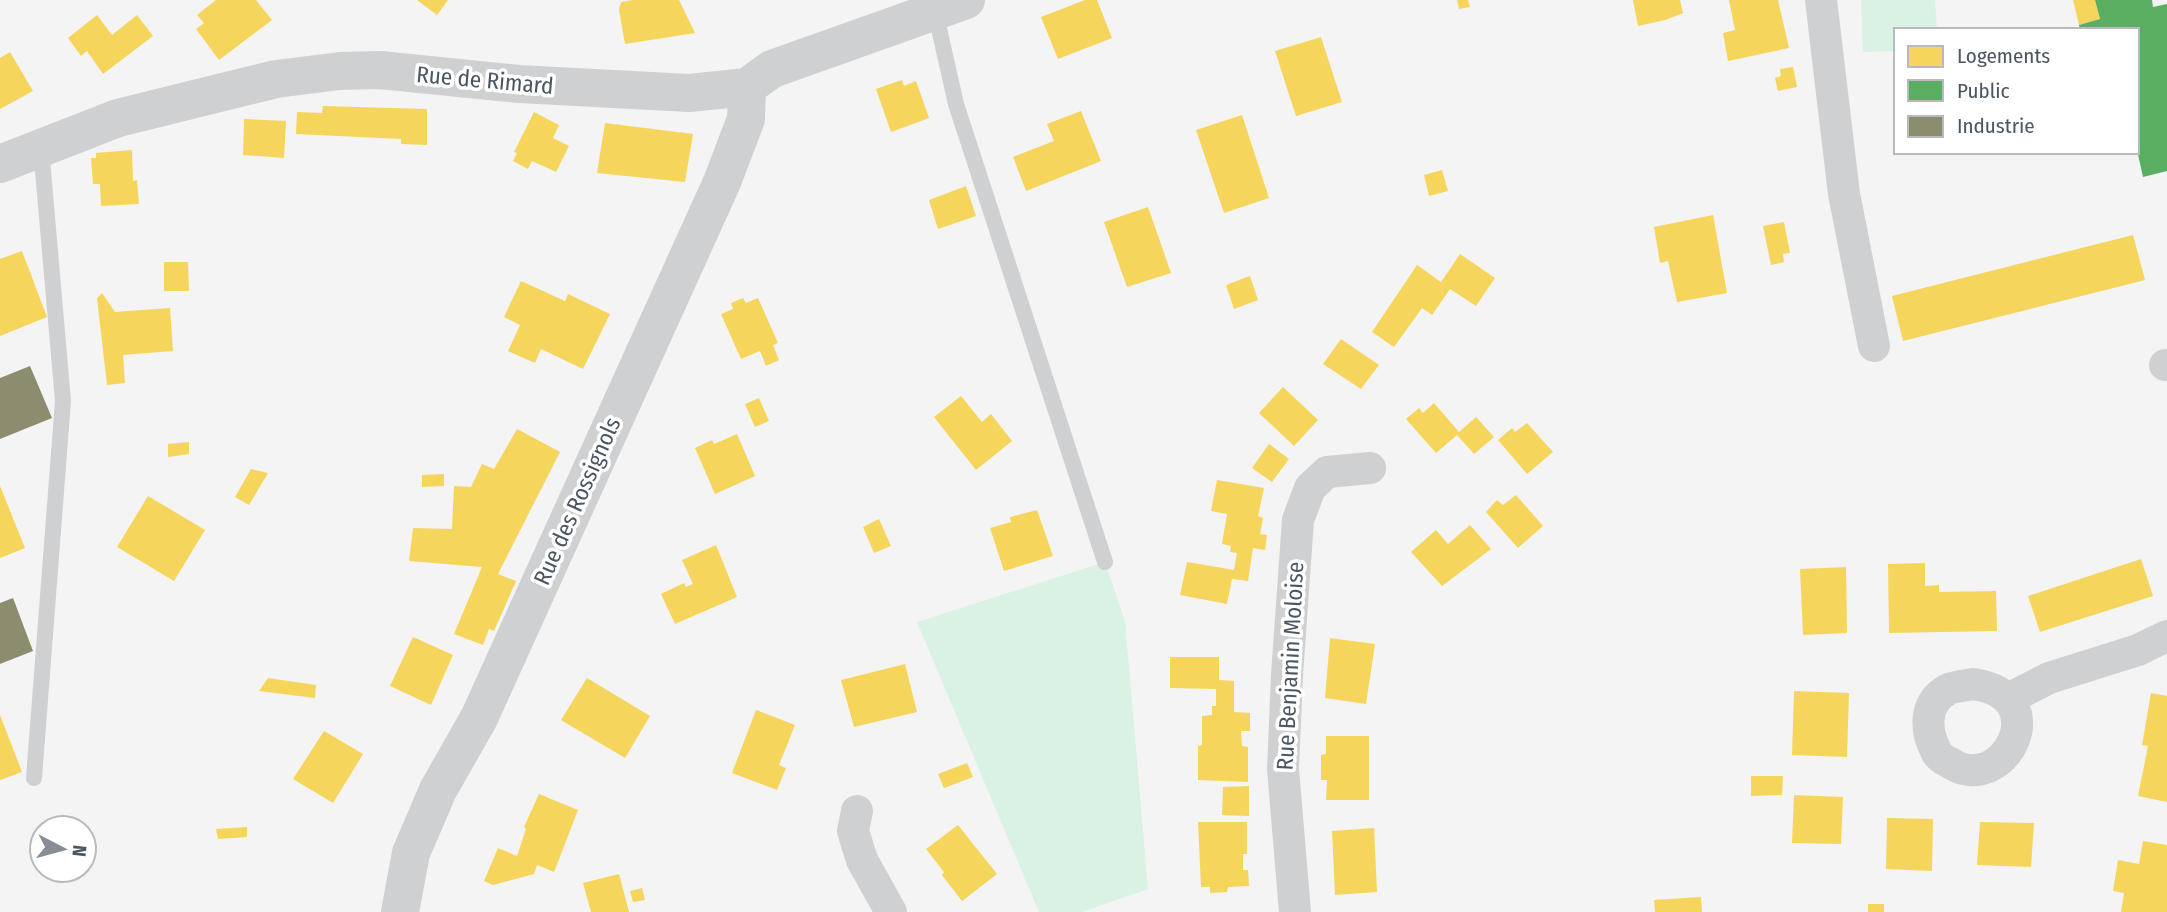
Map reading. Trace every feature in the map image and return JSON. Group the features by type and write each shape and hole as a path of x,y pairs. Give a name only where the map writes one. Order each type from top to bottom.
{"street":[{"path":"1821,0 1844,194 1874,346"},
{"name":"Rue de Rimard","path":"0,164 118,118 276,79 340,71 380,70 519,84 689,93 747,87 772,69 951,6"},
{"name":"Rue des Rossignols","path":"400,912 411,853 438,790 479,718 722,182 746,119 747,87"},
{"name":"Rue Benjamin Moloise","path":"1296,912 1283,769 1298,520 1310,488 1327,472 1370,468"},
{"path":"2008,699 2049,678 2138,650 2167,636"},
{"path":"857,811 853,831 862,860 891,912"}],"lane":[{"path":"951,6 956,104 1105,562"},
{"path":"34,778 63,401 41,148"}],"green space":[{"path":"1861,0 1935,0 1937,28 1894,28 1894,51 1863,52"},
{"path":"1105,562 1125,621 1148,889 1082,912 1039,912 917,622"}],"building: Logements":[{"path":"216,0 256,0 272,20 219,60 196,29 204,23 197,15"},
{"path":"417,0 448,0 437,15"},
{"path":"679,0 695,33 625,44 619,10 621,2"},
{"path":"1085,0 1097,0 1112,38 1058,59 1041,17"},
{"path":"1457,0 1468,0 1470,7 1459,9"},
{"path":"1633,0 1680,0 1683,13 1638,26"},
{"path":"1729,0 1778,0 1789,48 1728,61 1723,33 1735,30"},
{"path":"2073,0 2095,0 2100,19 2079,25"},
{"path":"97,15 112,35 137,15 153,36 103,74 87,51 81,56 68,38"},
{"path":"1321,37 1342,102 1296,116 1275,51"},
{"path":"10,52 33,91 0,109 0,58"},
{"path":"1793,67 1797,87 1778,91 1775,78 1781,76 1780,69"},
{"path":"902,80 904,86 916,81 929,118 891,132 876,89"},
{"path":"323,106 427,109 427,145 401,144 401,139 296,134 297,112 322,113"},
{"path":"1081,111 1101,161 1026,191 1013,157 1054,141 1047,124"},
{"path":"534,112 559,125 553,138 569,146 556,172 532,161 528,169 513,161 517,153 514,152"},
{"path":"1242,115 1269,198 1224,213 1196,130"},
{"path":"244,119 286,121 284,158 243,155"},
{"path":"605,123 693,134 685,182 597,173"},
{"path":"132,150 133,181 137,180 139,204 101,206 100,184 93,184 91,158 96,158 96,153"},
{"path":"1442,170 1448,191 1429,196 1424,175"},
{"path":"966,186 976,216 938,229 929,200"},
{"path":"1148,207 1171,273 1127,287 1104,222"},
{"path":"1713,215 1727,293 1677,302 1668,261 1660,263 1654,227"},
{"path":"1784,222 1790,253 1783,254 1784,262 1771,265 1763,226"},
{"path":"2133,235 2145,280 1903,341 1892,296"},
{"path":"22,251 47,317 0,336 0,259"},
{"path":"1460,254 1495,278 1476,306 1450,289 1432,315 1422,308 1394,347 1372,332 1417,265 1441,282"},
{"path":"164,262 188,262 189,291 164,291"},
{"path":"1250,276 1258,300 1234,309 1226,285"},
{"path":"521,281 565,301 568,294 610,314 583,369 541,349 535,363 508,351 520,325 504,317"},
{"path":"102,293 115,312 170,308 173,351 123,355 125,383 107,385 97,298"},
{"path":"743,298 746,303 758,298 778,343 773,345 779,360 766,366 760,351 741,359 721,314 733,309 731,303"},
{"path":"1341,339 1379,365 1361,389 1323,364"},
{"path":"1283,387 1318,420 1294,446 1259,413"},
{"path":"961,396 982,422 991,414 1012,441 976,470 934,417"},
{"path":"759,398 769,421 755,427 745,404"},
{"path":"1434,403 1459,432 1476,417 1494,437 1474,454 1457,435 1436,453 1406,419 1419,408 1423,413"},
{"path":"1527,423 1553,452 1527,474 1498,440 1512,428 1515,432"},
{"path":"517,429 560,452 498,574 516,581 494,631 489,629 483,645 454,634 482,567 409,561 413,528 452,529 454,486 471,487 482,464 494,469"},
{"path":"737,434 755,476 715,494 695,448 712,440 714,444"},
{"path":"189,442 189,454 168,457 168,444"},
{"path":"1269,444 1289,459 1272,482 1252,468"},
{"path":"251,469 268,473 249,505 235,497"},
{"path":"444,474 444,486 422,487 422,475"},
{"path":"1217,480 1264,488 1258,516 1263,518 1260,534 1267,535 1265,550 1253,548 1248,581 1232,579 1227,604 1180,595 1187,562 1234,570 1237,553 1230,552 1231,546 1222,544 1227,514 1211,511"},
{"path":"0,486 25,548 0,558"},
{"path":"1516,495 1543,526 1518,548 1486,512 1497,500 1503,505"},
{"path":"148,496 205,530 174,581 117,547"},
{"path":"1037,510 1053,556 1004,571 990,528 1011,522 1010,517"},
{"path":"879,519 891,546 874,553 863,527"},
{"path":"1470,525 1491,549 1442,586 1411,552 1436,530 1448,544"},
{"path":"716,545 737,597 675,624 661,594 684,583 686,587 693,584 682,560"},
{"path":"2141,559 2153,596 2040,632 2028,596"},
{"path":"1925,563 1925,586 1939,585 1939,592 1996,591 1997,631 1889,633 1888,564"},
{"path":"1846,567 1847,633 1803,635 1800,569"},
{"path":"413,637 453,655 431,705 390,686"},
{"path":"1330,638 1375,644 1366,704 1325,698"},
{"path":"1170,657 1219,657 1219,680 1234,681 1234,712 1250,713 1250,731 1241,731 1242,746 1248,747 1248,782 1198,780 1198,746 1202,745 1202,716 1212,715 1212,706 1216,706 1216,689 1170,688"},
{"path":"905,664 917,712 854,727 841,680"},
{"path":"268,678 316,685 315,698 259,691"},
{"path":"587,678 650,716 625,758 561,720"},
{"path":"1794,691 1849,693 1847,757 1792,755"},
{"path":"2151,693 2167,696 2167,802 2138,796 2148,746 2142,745"},
{"path":"756,710 795,725 779,765 786,768 777,790 732,773"},
{"path":"0,715 22,772 0,780"},
{"path":"324,731 363,754 333,803 293,779"},
{"path":"1326,736 1369,736 1369,800 1326,800 1327,780 1321,780 1321,755 1326,754"},
{"path":"967,763 973,777 944,788 938,774"},
{"path":"1751,776 1783,776 1782,795 1751,796"},
{"path":"1249,786 1249,816 1222,815 1223,787"},
{"path":"539,794 578,810 554,872 537,865 534,874 493,885 484,881 498,848 517,856 526,829 524,827"},
{"path":"1794,795 1843,797 1841,844 1792,843"},
{"path":"1887,818 1933,819 1932,871 1886,869"},
{"path":"1198,822 1247,822 1247,854 1243,854 1243,870 1248,870 1249,886 1228,887 1227,892 1210,893 1210,887 1201,887"},
{"path":"1980,822 2034,823 2031,867 1977,865"},
{"path":"958,825 997,874 962,901 926,849"},
{"path":"247,827 247,837 218,839 216,829"},
{"path":"1374,828 1377,892 1335,895 1332,831"},
{"path":"2143,841 2167,845 2167,912 2121,912 2124,893 2113,891 2118,860 2139,864"},
{"path":"619,874 629,912 591,912 583,883"},
{"path":"642,888 645,900 633,902 630,891"},
{"path":"1701,897 1702,912 1655,912 1654,900"},
{"path":"1868,904 1884,904 1884,912 1868,912"}],"building: Public":[{"path":"2095,0 2152,0 2153,7 2167,4 2167,171 2143,177 2138,154 2139,28 2080,28 2079,25 2100,19"}],"building: Industrie":[{"path":"30,366 52,418 0,439 0,378"},
{"path":"13,598 33,651 0,664 0,603"}]}
